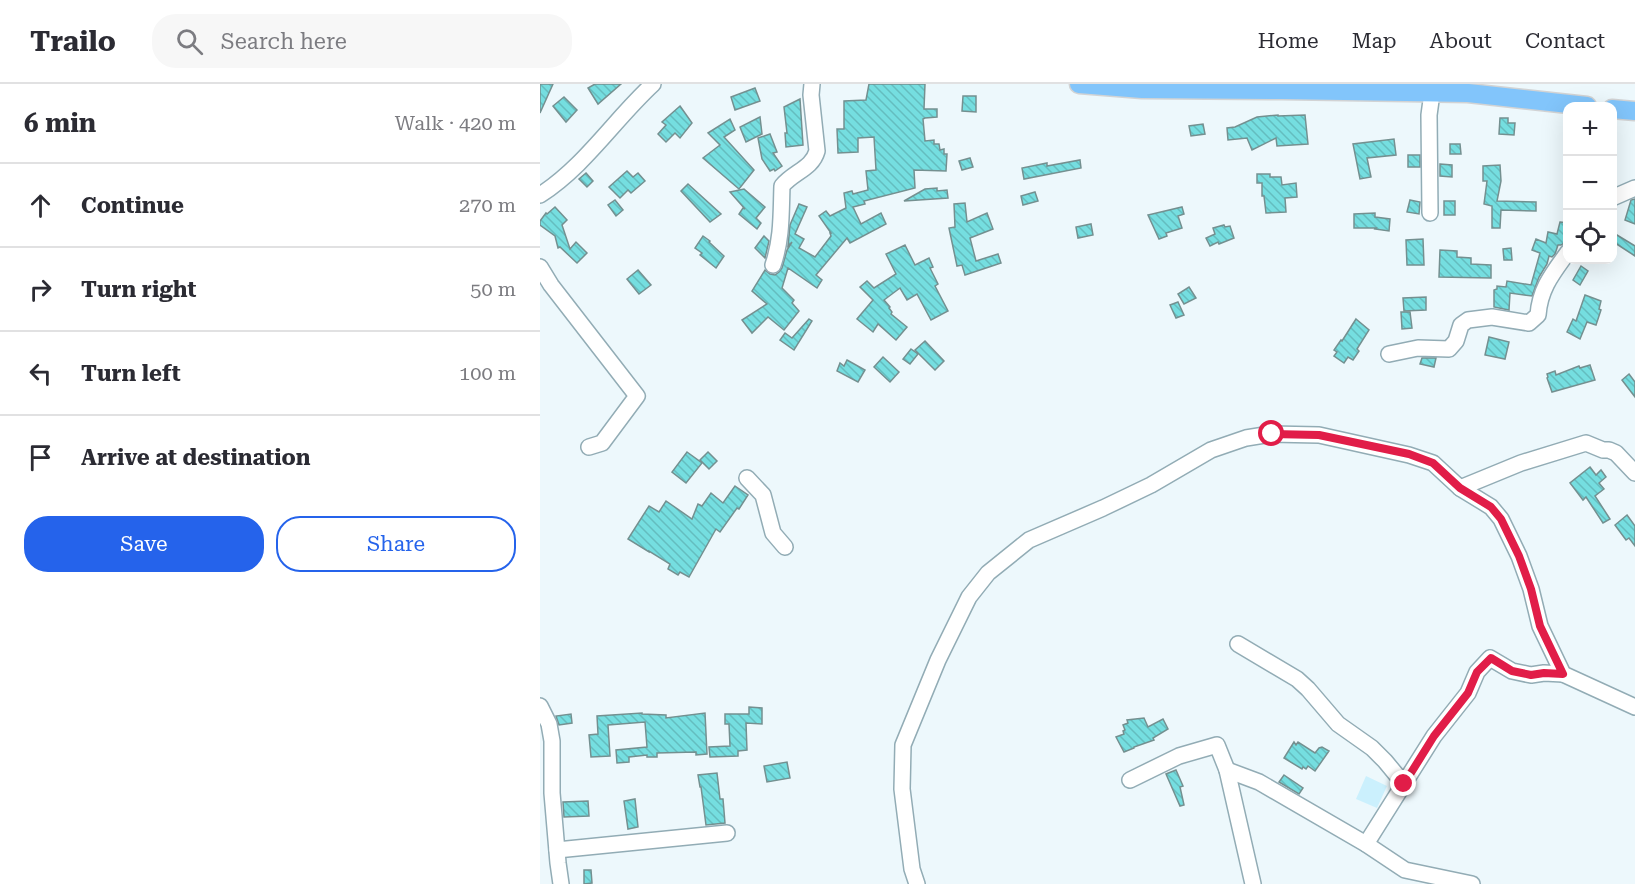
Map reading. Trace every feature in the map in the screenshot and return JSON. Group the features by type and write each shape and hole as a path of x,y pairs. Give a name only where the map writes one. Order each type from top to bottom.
{"main road":[{"path":"1079,84 1142,89 1172,87 1432,93 1468,89 1563,103"},
{"path":"1617,109 1635,111"}],"street":[{"path":"774,265 782,229 783,186 792,176 811,164 817,151 811,95 812,84"},
{"path":"540,195 554,186 584,159 645,87"},
{"path":"1430,213 1428,115 1432,93"},
{"path":"1617,196 1635,188"},
{"path":"1389,354 1418,348 1449,349 1456,340 1461,325 1468,320 1492,317 1529,323 1538,315 1539,302 1545,284 1563,259"},
{"path":"540,267 551,285 637,396 602,443 589,447"},
{"path":"917,884 912,869 902,789 903,746 938,660 969,597 988,573 1029,540 1151,485 1211,450 1246,438 1272,434 1319,435 1409,454 1433,463 1460,488 1491,507 1501,519 1519,556 1540,626 1563,674"},
{"path":"1460,488 1521,463 1586,443 1616,453 1635,473"},
{"path":"747,478 763,495 773,533 785,547"},
{"path":"1238,644 1297,679 1338,724 1372,748 1404,784"},
{"path":"1366,844 1434,736 1468,693 1477,672 1491,658 1512,671 1531,675 1563,674 1635,707"},
{"path":"540,706 549,724 552,741 552,793 561,884"},
{"path":"1130,780 1179,756 1217,745 1227,770 1253,884"},
{"path":"1227,770 1259,782 1366,844 1405,870 1472,884"},
{"path":"557,849 727,833"}],"shaded area":[{"path":"1366,776 1387,786 1377,808 1356,799"}],"building":[{"path":"540,84 553,84 540,113"},
{"path":"595,84 621,84 598,104 588,88"},
{"path":"869,84 925,84 924,109 937,109 937,117 923,119 925,141 934,140 934,144 939,144 940,150 944,149 944,154 947,154 946,171 914,170 915,188 864,201 865,204 853,207 861,224 881,213 886,224 850,243 847,238 816,275 822,280 817,288 788,268 782,288 794,300 792,303 799,311 784,330 768,317 752,333 742,320 767,304 752,291 765,270 775,275 782,268 792,242 788,246 790,225 799,204 807,207 795,234 804,239 799,248 815,257 831,236 819,216 826,211 830,216 846,208 844,193 852,191 853,194 868,190 866,171 876,170 874,137 858,138 858,152 838,153 837,129 844,129 844,101 866,100"},
{"path":"755,88 760,101 735,110 731,97"},
{"path":"963,96 976,96 976,112 962,111"},
{"path":"564,97 577,110 566,122 553,106"},
{"path":"800,99 803,145 786,147 784,107"},
{"path":"680,106 692,123 680,138 675,133 666,142 658,134 666,125 662,122"},
{"path":"1305,115 1308,144 1277,146 1276,138 1252,150 1247,138 1228,140 1227,128 1235,127 1257,117"},
{"path":"760,117 762,134 746,142 740,127"},
{"path":"1500,118 1508,118 1508,123 1515,123 1514,135 1499,134"},
{"path":"730,119 735,130 724,137 754,170 739,189 703,158 720,145 708,133"},
{"path":"1203,124 1205,134 1191,136 1189,126"},
{"path":"770,134 777,152 773,153 782,166 775,171 774,169 770,171 762,159 758,138"},
{"path":"1394,139 1396,155 1367,158 1371,177 1360,179 1353,144"},
{"path":"1450,144 1460,144 1461,154 1450,154"},
{"path":"1408,155 1420,155 1420,167 1408,167"},
{"path":"970,158 973,167 962,170 959,161"},
{"path":"1080,160 1081,168 1024,179 1022,168"},
{"path":"1440,164 1452,165 1452,177 1440,176"},
{"path":"1500,165 1501,181 1497,201 1536,202 1536,211 1501,210 1500,228 1492,228 1492,206 1484,204 1487,181 1483,181 1483,166"},
{"path":"627,171 633,177 638,173 645,181 631,193 628,190 620,198 609,187"},
{"path":"586,173 593,181 587,187 579,179"},
{"path":"1257,174 1281,177 1282,185 1296,183 1297,197 1285,198 1286,212 1266,213 1262,183 1257,183"},
{"path":"688,184 721,214 710,222 681,191"},
{"path":"937,188 937,191 947,190 948,198 904,201 925,189"},
{"path":"744,189 765,207 756,218 761,223 757,229 739,214 743,208 745,209 730,192"},
{"path":"1035,192 1038,201 1023,205 1021,196"},
{"path":"1635,199 1635,224 1625,220 1631,200"},
{"path":"615,200 623,210 616,216 608,205"},
{"path":"1410,200 1420,202 1419,214 1407,212"},
{"path":"1444,201 1455,201 1455,215 1444,215"},
{"path":"965,203 967,222 987,213 993,229 970,238 976,261 998,254 1001,263 965,275 962,265 957,266 949,228 955,227 954,204"},
{"path":"555,207 567,220 562,225 570,249 576,242 587,253 577,263 560,247 558,248 555,236 540,225 546,213"},
{"path":"1182,207 1184,214 1178,216 1182,228 1166,233 1167,236 1159,239 1148,215"},
{"path":"1375,213 1375,217 1390,219 1389,231 1376,228 1354,228 1354,214"},
{"path":"1560,222 1563,222 1563,244 1558,245 1552,257 1549,256 1532,296 1510,293 1509,310 1494,307 1494,290 1497,286 1506,287 1507,281 1531,285 1540,253 1532,250 1536,239 1546,243 1548,232 1557,234"},
{"path":"1091,224 1093,235 1078,238 1076,227"},
{"path":"1224,225 1225,227 1230,226 1234,238 1210,246 1206,238 1215,234 1213,228"},
{"path":"1617,235 1635,246 1635,256 1617,244"},
{"path":"703,236 724,256 716,268 695,248"},
{"path":"764,236 769,241 765,258 755,248"},
{"path":"1423,239 1424,265 1407,265 1406,240"},
{"path":"905,245 915,265 929,258 933,267 930,268 938,284 935,286 948,311 931,320 917,294 907,300 900,288 884,300 890,307 891,314 907,327 896,340 878,324 873,332 857,319 873,300 860,287 867,281 874,288 896,274 886,254"},
{"path":"1511,248 1512,260 1504,260 1503,249"},
{"path":"1440,250 1457,251 1457,257 1471,258 1471,264 1491,265 1491,278 1439,277"},
{"path":"1581,266 1588,271 1580,285 1573,280"},
{"path":"638,270 651,285 639,294 627,279"},
{"path":"1189,287 1196,298 1184,304 1178,294"},
{"path":"1585,295 1601,301 1599,309 1601,310 1596,325 1587,322 1580,339 1567,332 1573,319 1576,321"},
{"path":"1426,297 1426,310 1404,311 1403,298"},
{"path":"1178,302 1184,315 1176,318 1170,305"},
{"path":"1401,312 1410,312 1412,328 1402,329"},
{"path":"809,319 812,321 794,350 780,340 785,333 792,338"},
{"path":"1356,319 1369,330 1353,360 1348,357 1344,363 1334,356 1337,352 1334,350"},
{"path":"1489,337 1509,342 1505,359 1485,355"},
{"path":"925,341 944,361 935,370 915,350"},
{"path":"911,349 918,354 910,364 903,359"},
{"path":"883,357 899,372 890,382 874,367"},
{"path":"1422,358 1436,358 1434,367 1420,364"},
{"path":"847,360 865,370 858,382 837,371 840,363 844,366"},
{"path":"1590,365 1595,380 1552,392 1547,374 1555,371 1556,375 1579,366 1580,368"},
{"path":"1629,374 1635,382 1635,397 1622,380"},
{"path":"687,452 702,463 686,483 672,472"},
{"path":"708,452 717,461 709,469 700,460"},
{"path":"1590,467 1596,475 1601,470 1606,477 1599,483 1604,489 1595,496 1610,519 1603,523 1586,497 1583,500 1570,483"},
{"path":"735,486 748,495 720,532 716,529 689,577 680,572 678,575 668,569 670,564 628,539 649,506 659,512 666,501 692,519 698,504 702,506 711,493 723,503"},
{"path":"1627,515 1635,526 1635,546 1629,538 1626,540 1615,525"},
{"path":"749,707 762,708 762,724 746,723 747,750 738,751 738,756 710,757 709,747 730,746 729,724 725,724 725,714 749,714"},
{"path":"642,713 666,715 666,718 705,713 707,754 657,753 657,757 647,757 647,755 629,757 629,762 617,763 616,750 647,747 645,722 608,725 610,756 591,757 589,735 598,734 597,716"},
{"path":"571,714 572,723 559,725 556,716"},
{"path":"1144,718 1148,727 1163,719 1168,729 1153,738 1154,740 1124,752 1116,737 1124,734 1123,725 1128,723 1127,720"},
{"path":"1294,742 1296,745 1298,742 1315,753 1322,747 1329,751 1315,771 1308,766 1302,769 1284,758"},
{"path":"787,762 790,778 767,782 764,766"},
{"path":"1176,770 1183,786 1180,787 1184,805 1180,806 1166,774"},
{"path":"717,773 720,799 723,799 725,823 706,825 698,775"},
{"path":"1284,775 1303,788 1299,794 1279,782"},
{"path":"635,799 638,827 628,829 624,801"},
{"path":"588,801 589,816 564,817 563,802"},
{"path":"584,870 591,870 592,883 584,884"}],"route":[{"path":"1272,434 1319,435 1409,454 1433,463 1460,488 1491,507 1501,519 1519,556 1531,589 1540,626 1563,674 1531,675 1512,671 1491,658 1477,672 1468,693 1434,736 1404,784"}]}
